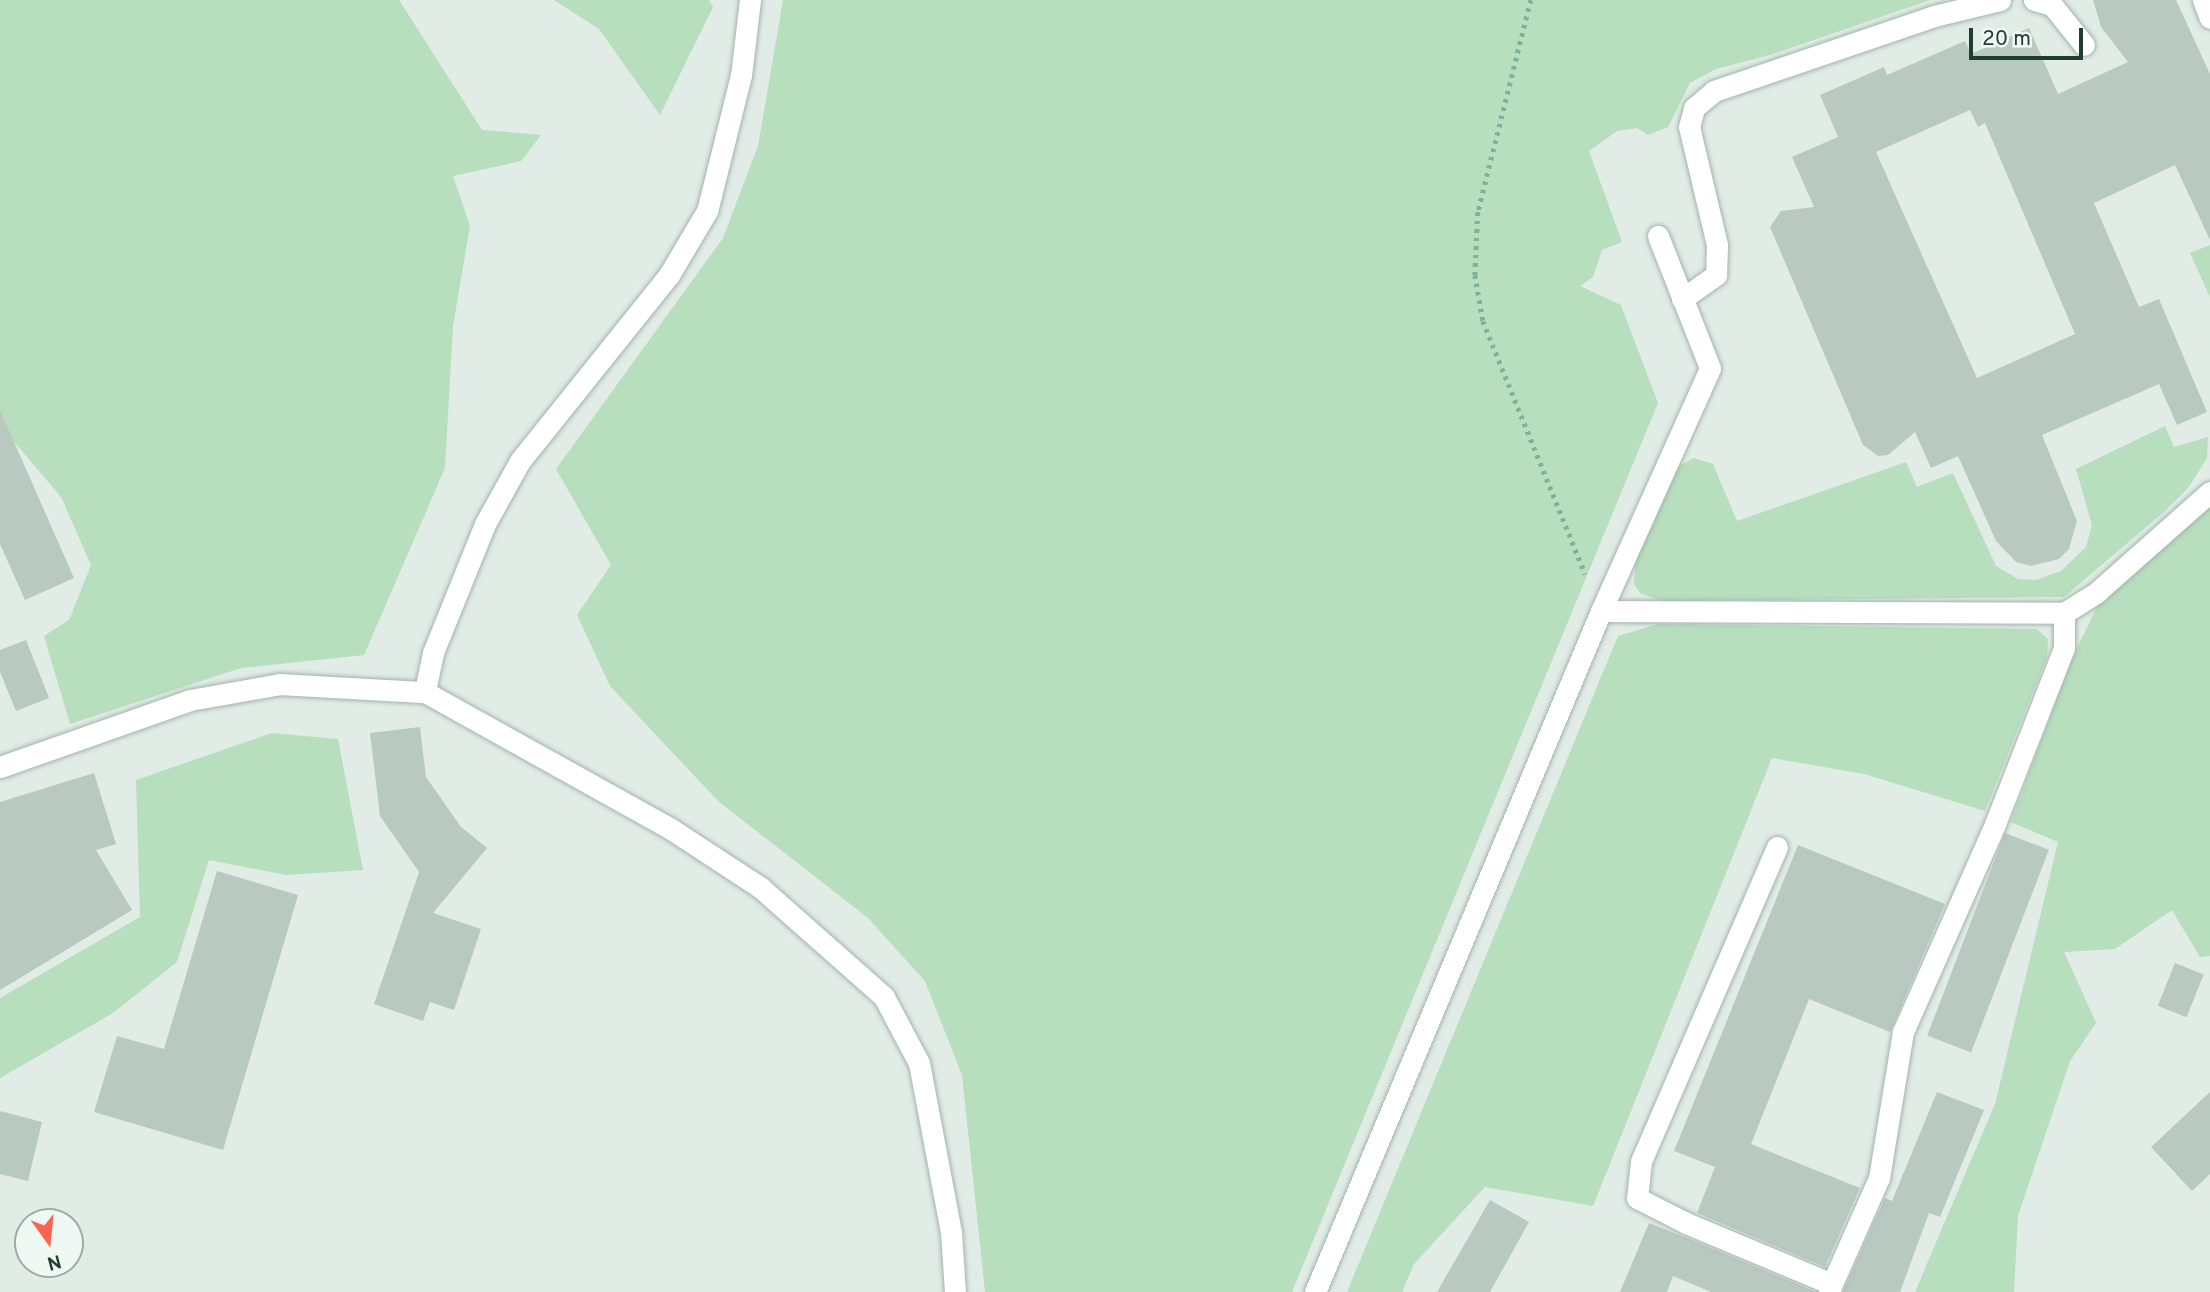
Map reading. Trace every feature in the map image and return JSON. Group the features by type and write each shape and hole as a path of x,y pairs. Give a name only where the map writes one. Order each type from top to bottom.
{"street":[{"path":"425,692 433,653 480,537 520,461 668,275 707,211 741,75 750,0"},
{"path":"1682,299 1716,275 1717,245 1689,127 1694,108 1714,91 1934,16 2000,0"},
{"path":"2034,0 2052,5 2084,45"},
{"path":"2203,0 2210,18"},
{"path":"1315,1292 1601,611 1710,369 1658,236"},
{"path":"1601,611 2064,613 2097,592 2210,492"},
{"path":"1777,847 1641,1161 1637,1198 1830,1288 1879,1178 1903,1032 1995,824 2064,648 2064,613"},
{"path":"0,766 190,700 280,684 425,692 671,829 761,888 884,997 919,1063 951,1232 955,1292"}],"path":[{"path":"1531,0 1478,212 1475,275 1488,333 1556,510 1601,611"}],"green space":[{"path":"0,0 399,0 482,130 541,135 521,161 453,176 470,226 453,326 445,468 364,655 241,668 70,724 44,636 69,620 91,565 61,497 0,425"},
{"path":"554,0 709,0 713,7 660,115 599,29"},
{"path":"783,0 1930,0 1770,55 1716,69 1690,83 1668,127 1648,135 1637,128 1617,131 1589,151 1622,242 1602,250 1593,277 1580,286 1621,305 1658,403 1292,1292 985,1292 962,1075 925,981 868,918 718,801 610,686 577,615 611,565 556,469 723,238 758,146"},
{"path":"2210,245 2210,297 2190,253"},
{"path":"2165,426 2174,447 2208,437 2207,458 2188,488 2166,510 2064,597 1662,601 1640,593 1634,584 1636,557 1675,468 1694,458 1713,464 1737,521 1906,462 1917,487 1953,473 1996,566 2018,579 2036,580 2061,571 2086,547 2092,525 2076,469"},
{"path":"2210,504 2210,956 2200,957 2172,910 2115,949 2064,952 2096,1023 2070,1061 2018,1216 2014,1292 1915,1292 1995,1104 2058,842 2011,822 2073,656 2100,601"},
{"path":"1658,624 2037,629 2048,639 2047,657 1985,811 1864,774 1772,758 1593,1206 1485,1187 1414,1264 1402,1292 1347,1292 1618,636"},
{"path":"272,733 338,739 363,870 286,875 209,860 177,962 113,1013 0,1078 0,998 140,917 136,780"}],"building":[{"path":"2093,0 2176,0 2210,74 2210,240 2175,165 2094,203 2139,307 2159,299 2207,412 2177,425 2159,384 2042,435 2077,521 2069,549 2059,559 2031,566 2016,562 1996,541 1958,456 1931,468 1915,432 1888,455 1878,456 1863,445 1770,227 1781,211 1814,207 1792,157 1838,137 1820,95 1884,67 1887,75 1965,41 1971,54 2029,28 2058,94 2128,62 2101,27","holes":["1970,110 1978,127 1985,123 2075,334 1977,378 1876,152"]},
{"path":"0,410 74,578 25,600 0,544"},
{"path":"26,640 49,698 16,711 0,672 0,650"},
{"path":"420,727 426,777 461,827 487,848 433,913 481,929 454,1010 430,1002 423,1021 374,1004 419,872 380,816 370,733"},
{"path":"94,773 116,844 96,850 132,910 0,990 0,802"},
{"path":"2005,833 2049,850 1971,1052 1927,1036"},
{"path":"1798,845 1945,904 1890,1032 1809,999 1751,1144 1860,1188 1825,1267 1697,1213 1715,1167 1674,1151"},
{"path":"217,871 298,895 223,1150 94,1112 117,1036 164,1049"},
{"path":"2175,963 2204,975 2187,1017 2158,1006"},
{"path":"1937,1092 1984,1110 1940,1217 1929,1213 1900,1292 1843,1292 1885,1198 1892,1201"},
{"path":"2210,1092 2210,1174 2192,1191 2151,1147"},
{"path":"0,1111 42,1122 28,1181 0,1174"},
{"path":"1490,1200 1529,1222 1490,1292 1437,1292"},
{"path":"1649,1223 1816,1292 1711,1292 1673,1276 1667,1292 1620,1292"}]}
